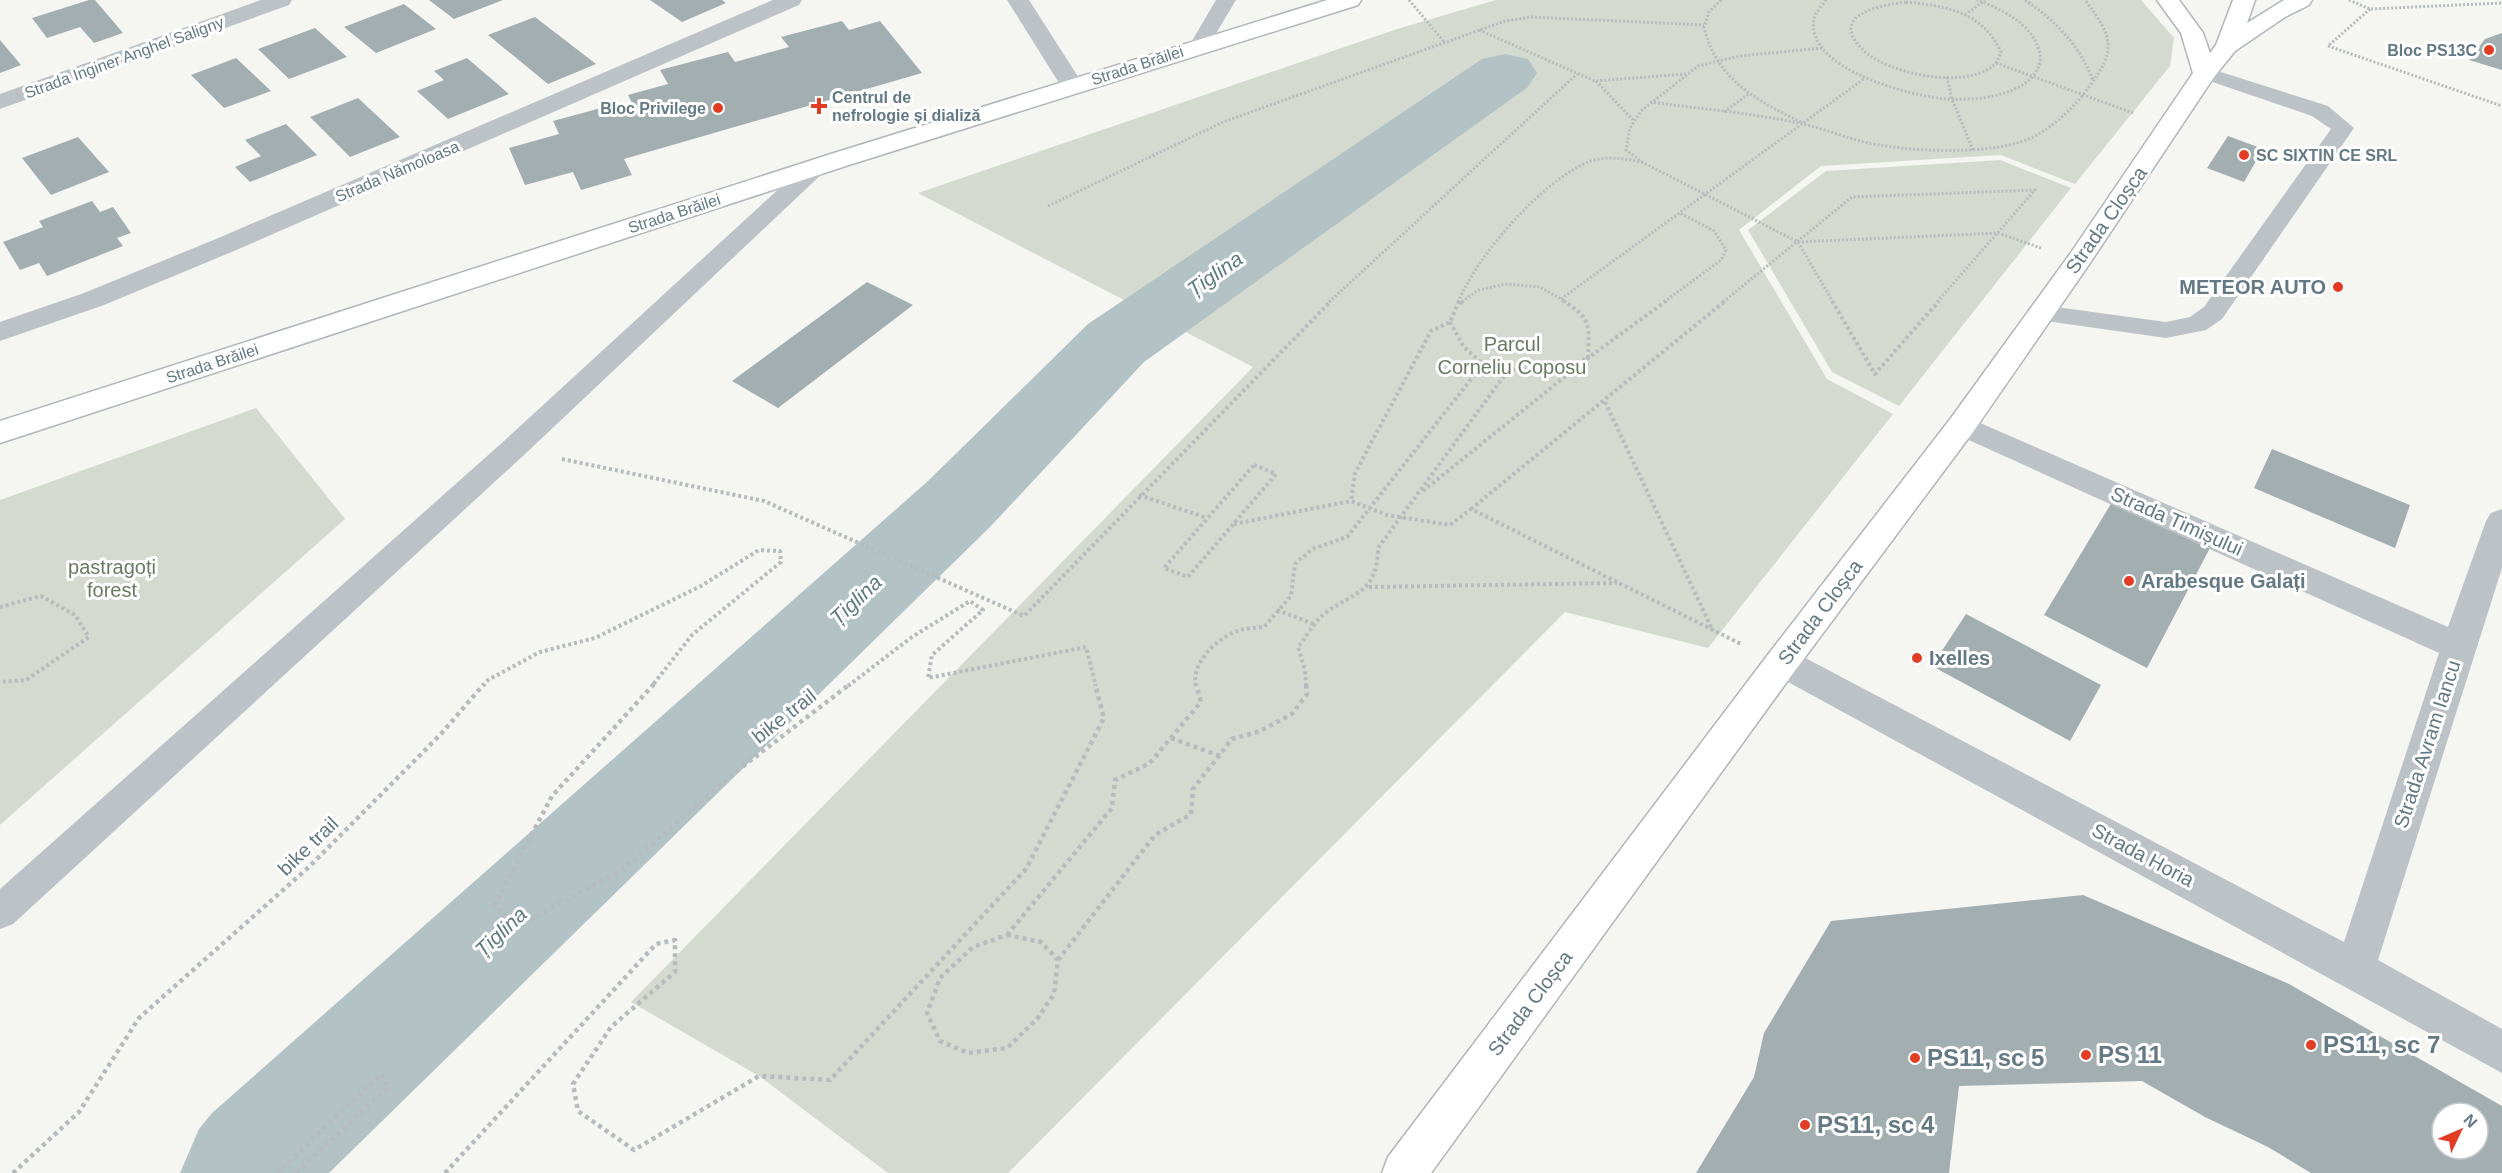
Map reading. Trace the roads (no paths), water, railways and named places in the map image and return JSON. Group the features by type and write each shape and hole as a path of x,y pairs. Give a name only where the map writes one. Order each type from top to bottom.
{"main road":[{"name":"Strada Brăilei","path":"0,432 816,167 1198,45 1350,0"},
{"path":"2169,0 2192,33 2205,73"},
{"name":"Strada Cloșca","path":"1404,1173 1782,662 1962,425 2079,260 2205,73 2227,45 2244,0"},
{"name":"Strada Cloșca","path":"2227,45 2277,12 2301,0"}],"street":[{"name":"Strada Inginer Anghel Saligny","path":"0,102 281,0"},
{"name":"Strada Nămoloasa","path":"0,332 94,299 225,245 791,0"},
{"path":"1018,0 1072,86"},
{"name":"Strada Timișului","path":"1962,425 2458,647"},
{"name":"Strada Avram Iancu","path":"2355,969 2458,647 2502,521"},
{"name":"Strada Horia","path":"1782,662 2355,969 2502,1052"}],"lane":[{"path":"1198,45 1226,0"},
{"path":"2041,314 2166,330 2197,324 2212,313 2343,128 2319,111 2205,73"},
{"path":"0,912 514,448 816,167"}],"waterway":[{"name":"Țiglina","path":"243,1173 256,1157 959,504 1116,343 1505,73"}],"place":[{"name":"Bloc PS13C","path":"2489,50"},
{"name":"Centrul de nefrologie și dializă","path":"819,106"},
{"name":"Bloc Privilege","path":"718,108"},
{"name":"SC SIXTIN CE SRL","path":"2244,155"},
{"name":"METEOR AUTO","path":"2338,287"},
{"name":"Arabesque Galați","path":"2129,581"},
{"name":"Ixelles","path":"1917,658"},
{"name":"PS11, sc 7","path":"2311,1045"},
{"name":"PS 11","path":"2086,1055"},
{"name":"PS11, sc 5","path":"1915,1058"},
{"name":"PS11, sc 4","path":"1805,1125"}],"park label":[{"name":"Parcul Corneliu Coposu","path":"1512,356"},
{"name":"pastragoți forest","path":"112,578"}]}
